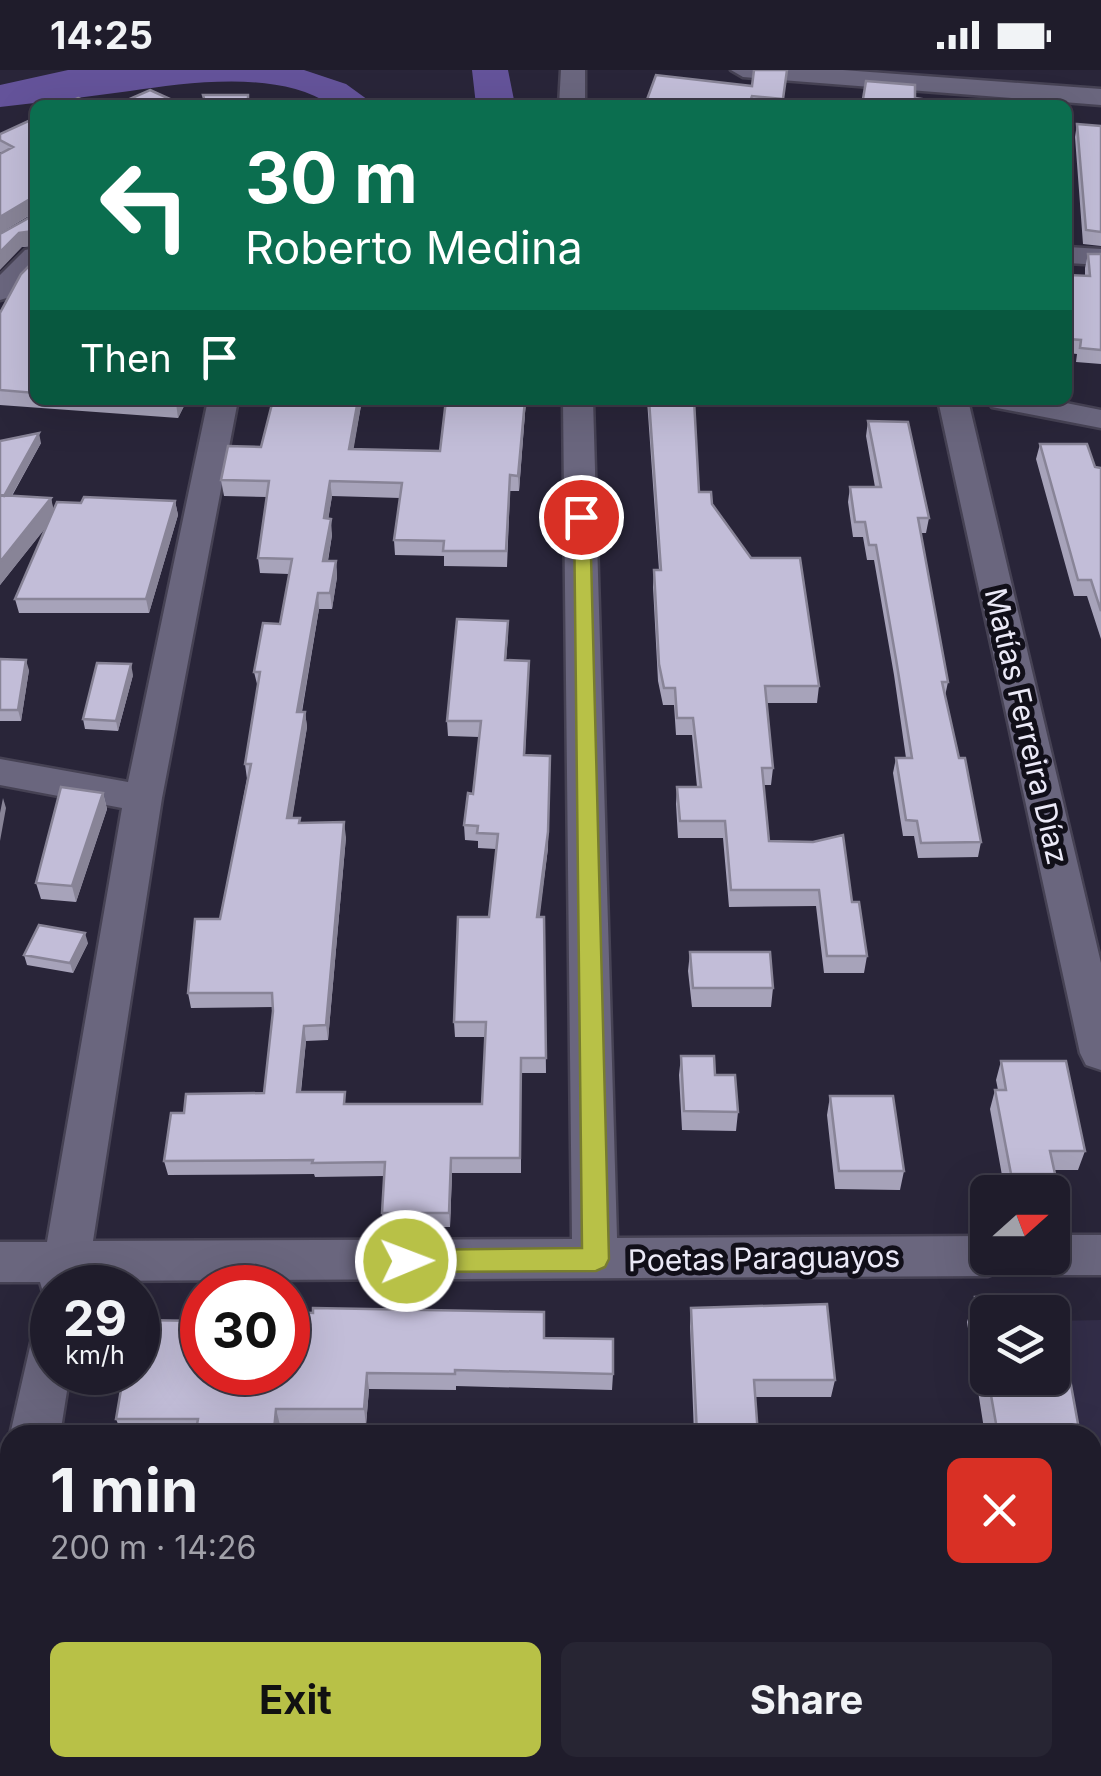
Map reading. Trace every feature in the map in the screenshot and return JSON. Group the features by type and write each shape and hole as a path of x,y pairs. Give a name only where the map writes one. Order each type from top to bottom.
{"street":[{"path":"572,100 573,70"},
{"path":"743,70 1101,97"},
{"path":"0,245 30,252"},
{"path":"1072,254 1101,257"},
{"path":"0,291 30,258"},
{"path":"66,1265 143,798 222,405"},
{"path":"578,405 596,1259"},
{"name":"Matías Ferreira Díaz","path":"954,405 1101,1053"},
{"path":"1030,405 1101,419"},
{"path":"0,772 143,798"},
{"path":"1070,1255 1101,1255"},
{"name":"Poetas Paraguayos","path":"160,1273 596,1259 970,1256"},
{"name":"Poetas Paraguayos","path":"0,1262 30,1269"},
{"path":"37,1425 42,1395"}],"shaded area":[{"path":"68,70 304,70 346,84 368,100 321,100 286,87 234,82 30,100 30,103 0,107 0,85"},
{"path":"472,70 508,70 514,100 475,100"},
{"path":"1101,1320 1101,1425 986,1425 987,1395 1070,1395 1070,1321"}],"building":[{"path":"754,70 787,70 783,99 752,96 751,100 647,100 656,75 752,86"},
{"path":"866,81 915,85 915,98 922,99 922,100 863,100"},
{"path":"150,90 172,100 127,100"},
{"path":"203,95 248,95 248,99 259,100 204,100"},
{"path":"30,120 30,199 0,217 0,154 13,147 0,140 0,134"},
{"path":"1077,124 1101,126 1101,232 1086,230"},
{"path":"30,217 30,232 19,233 0,252 0,234"},
{"path":"1088,254 1101,254 1101,350 1080,348 1081,340 1072,339 1072,275 1090,276"},
{"path":"30,265 30,393 0,390 0,313"},
{"path":"272,405 357,405 349,449 440,451 445,405 525,405 518,476 510,475 506,551 443,551 444,541 394,540 402,483 330,481 324,518 331,519 323,561 336,561 330,593 318,593 297,712 305,712 287,818 300,818 299,823 344,822 326,1025 304,1026 297,1092 345,1092 344,1104 482,1104 486,1022 454,1022 458,917 489,917 498,834 477,833 478,826 464,825 468,793 473,794 481,721 447,721 457,619 508,621 505,660 529,661 524,755 550,756 548,832 537,917 544,917 546,1058 521,1058 520,1158 451,1158 449,1213 382,1213 385,1162 164,1161 171,1113 184,1113 186,1094 264,1093 272,993 188,993 195,919 220,919 251,764 245,764 260,672 254,672 263,623 280,624 292,559 258,558 269,481 221,480 228,446 261,447"},
{"path":"649,405 694,405 699,492 711,492 712,504 751,558 800,558 819,686 765,686 773,768 762,768 769,841 813,842 843,835 852,902 859,902 867,956 827,956 819,890 731,890 725,821 680,821 677,787 701,787 693,718 677,718 675,688 664,688 659,664 654,570 661,570"},
{"path":"868,421 908,422 929,518 918,518 948,682 942,682 959,758 965,758 981,842 921,843 917,821 906,820 896,758 912,758 896,659 876,545 869,545 865,522 855,522 850,487 881,487"},
{"path":"39,433 4,496 0,495 0,441"},
{"path":"1040,444 1087,444 1095,467 1101,468 1101,611 1091,580 1078,580"},
{"path":"0,495 51,498 0,562"},
{"path":"84,497 175,501 146,599 15,599 57,502 81,503"},
{"path":"0,659 26,660 18,710 0,710"},
{"path":"97,663 131,664 116,721 83,719"},
{"path":"61,787 103,793 72,886 36,883"},
{"path":"39,925 85,933 70,963 24,955"},
{"path":"690,952 770,952 773,988 693,988"},
{"path":"681,1056 714,1056 715,1075 735,1075 738,1112 684,1111"},
{"path":"1001,1061 1066,1061 1085,1151 1050,1151 1055,1174 1011,1174 995,1090 1006,1090"},
{"path":"830,1096 893,1096 904,1171 839,1171"},
{"path":"827,1304 835,1380 754,1380 757,1425 697,1425 691,1308"},
{"path":"313,1308 544,1312 544,1338 613,1339 613,1374 455,1370 455,1374 367,1373 364,1409 276,1409 274,1425 197,1425 198,1419 116,1419 120,1395 160,1395 160,1320 180,1321 180,1395 310,1395"},
{"path":"1070,1379 1078,1425 996,1425 991,1395 1070,1395"}],"route":[{"path":"406,1261 596,1259 581,517"}]}
